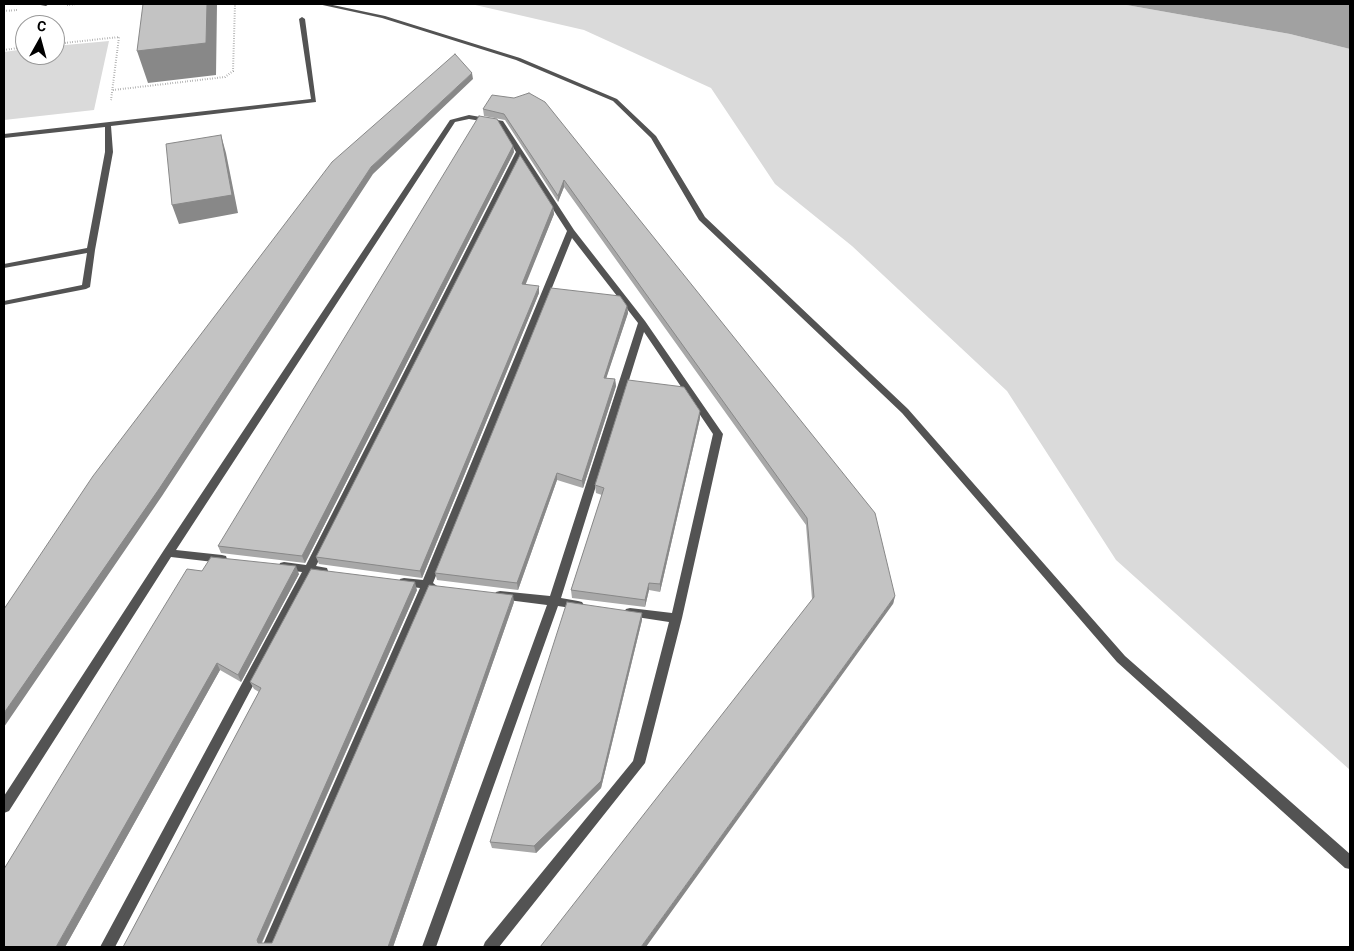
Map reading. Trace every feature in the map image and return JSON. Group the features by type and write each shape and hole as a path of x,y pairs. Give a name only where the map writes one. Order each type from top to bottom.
{"lane":[{"path":"38,4 46,4"},
{"path":"321,4 382,17 518,59 615,100 654,137 702,218 905,410 1122,659 1350,863"},
{"path":"4,136 314,102 302,19"},
{"path":"4,807 168,553 453,120 469,117 501,122 571,231 642,323 718,434 676,618 639,763 490,947"},
{"path":"4,303 86,287 109,152 108,124"},
{"path":"108,947 309,569 520,152"},
{"path":"269,947 427,586 571,231"},
{"path":"4,266 91,250"},
{"path":"429,947 554,601 642,323"},
{"path":"168,553 234,561"},
{"path":"272,565 329,572"},
{"path":"398,582 446,588"},
{"path":"486,593 591,606"},
{"path":"619,610 676,618"}],"path":[{"path":"112,90 225,77 233,71 235,4"},
{"path":"65,43 119,37 111,100"}],"shaded area":[{"path":"471,4 1121,4 1290,34 1350,49 1350,770 1116,560 1007,391 852,246 775,184 711,88 584,30"},
{"path":"1121,4 1350,4 1350,49 1290,34"},
{"path":"109,41 94,110 4,120 4,52 15,50 15,65 65,65 65,45"}],"building":[{"path":"143,4 207,4 206,43 137,51"},
{"path":"455,54 472,73 371,167 159,489 4,713 4,609 93,476 332,162"},
{"path":"529,93 545,102 875,513 895,596 641,947 540,947 814,597 807,518 564,180 558,196 504,114 483,109 492,95 514,98"},
{"path":"479,116 497,119 513,146 302,556 218,546"},
{"path":"221,135 232,195 172,205 166,144"},
{"path":"520,155 553,207 522,284 539,286 420,571 316,557"},
{"path":"551,288 620,296 627,306 604,378 615,379 582,481 557,473 517,583 435,573"},
{"path":"628,380 684,387 700,411 660,584 649,583 645,600 571,590 604,488 595,485"},
{"path":"211,557 296,566 238,675 217,663 56,947 4,947 4,869 187,569 202,571"},
{"path":"311,569 415,582 257,940 258,943 272,943 429,585 513,595 388,947 123,947 261,688 250,682"},
{"path":"567,602 642,613 601,781 534,846 490,842"}]}
